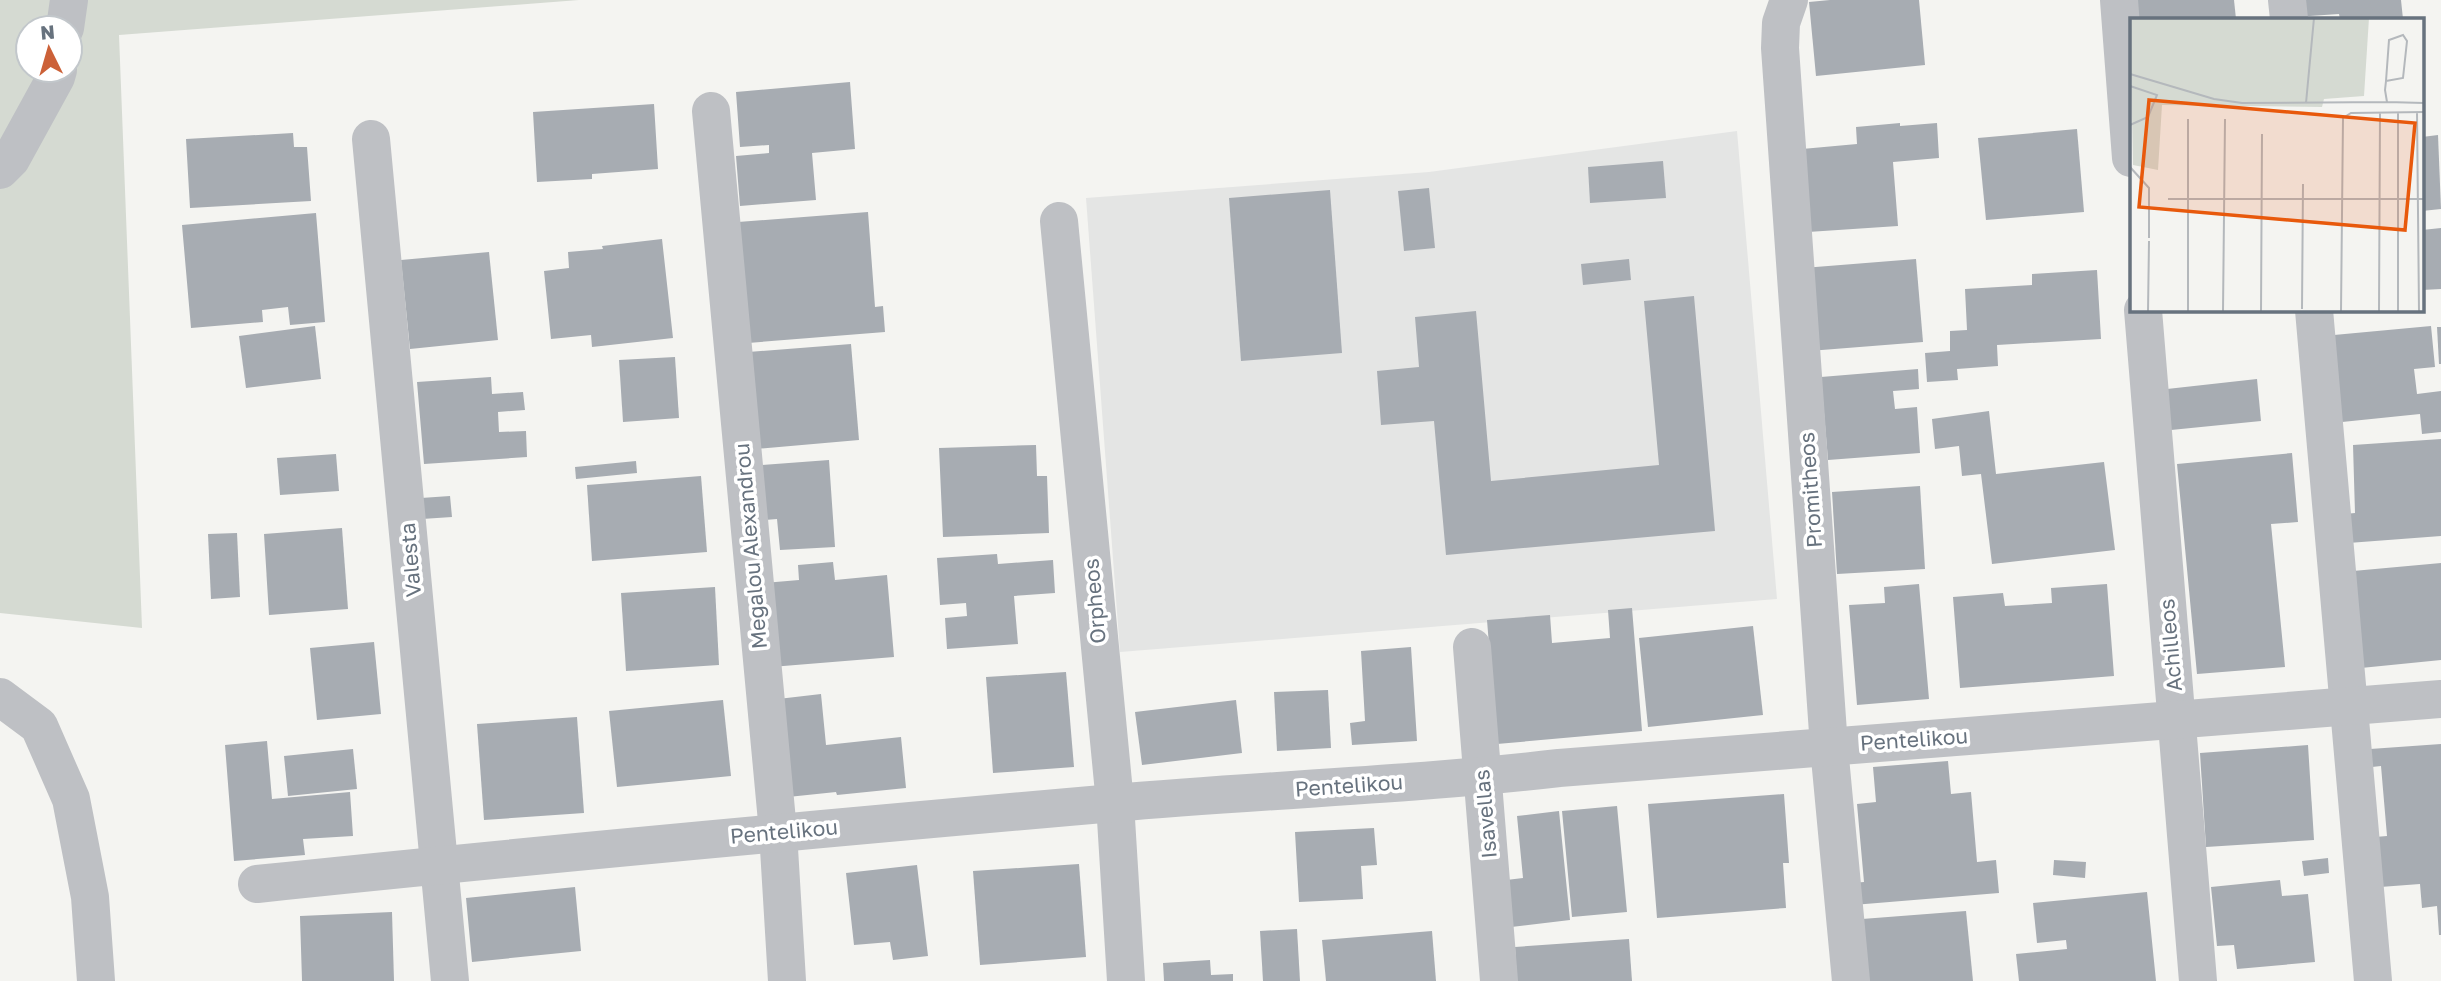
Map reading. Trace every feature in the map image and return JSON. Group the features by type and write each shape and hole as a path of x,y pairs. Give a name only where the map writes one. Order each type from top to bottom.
{"street":[{"name":"Promitheos","path":"1788,0 1781,23 1780,48 1829,747 1851,981"},
{"path":"2119,0 2130,145"},
{"path":"2287,0 2289,18"},
{"path":"0,170 11,159 52,84"},
{"name":"Megalou Alexandrou","path":"711,111 778,832 788,981"},
{"name":"Valesta","path":"371,139 450,981"},
{"name":"Orpheos","path":"1059,221 1115,803 1126,981"},
{"name":"Achilleos","path":"2143,312 2198,981"},
{"path":"2314,312 2373,981"},
{"name":"Isavellas","path":"1472,647 1499,981"},
{"path":"0,697 39,726 71,799 90,897 96,981"},
{"name":"Pentelikou","path":"257,884 778,832 1115,803 1483,777 1559,768 2441,699"}],"shaded area":[{"path":"0,0 579,0 119,35 142,628 0,613"},
{"path":"1737,131 1777,599 1120,652 1086,198 1429,172"}],"building":[{"path":"1919,0 1925,65 1816,76 1809,2"},
{"path":"2135,0 2234,0 2236,18 2137,18"},
{"path":"2294,0 2401,0 2403,18 2340,18 2339,14 2295,17"},
{"path":"850,82 855,149 812,153 816,200 740,206 736,156 769,153 769,145 740,147 736,92"},
{"path":"654,104 658,169 592,174 592,179 537,182 533,112"},
{"path":"1900,123 1900,126 1937,123 1939,158 1893,162 1898,226 1808,232 1802,149 1857,144 1856,127"},
{"path":"2077,129 2084,212 1986,220 1978,138"},
{"path":"293,133 294,147 307,147 311,201 190,208 186,139"},
{"path":"2438,135 2441,209 2424,211 2424,137"},
{"path":"1663,161 1666,198 1590,203 1588,167"},
{"path":"1429,188 1435,248 1404,251 1398,191"},
{"path":"1330,190 1342,353 1241,361 1229,198"},
{"path":"868,212 875,307 883,306 885,332 735,344 725,223"},
{"path":"316,213 325,322 290,325 288,307 262,310 263,322 191,328 182,225"},
{"path":"2441,228 2441,289 2424,290 2424,230"},
{"path":"662,239 673,338 592,347 591,335 551,339 544,271 569,268 568,252"},
{"path":"489,252 498,340 410,349 401,260"},
{"path":"1629,259 1631,280 1583,285 1581,264"},
{"path":"1916,259 1923,342 1809,351 1803,268"},
{"path":"2097,270 2101,339 1997,345 1998,366 1957,369 1958,380 1927,382 1925,353 1950,351 1950,331 1967,330 1965,289 2032,285 2032,274"},
{"path":"1694,296 1715,531 1446,555 1434,421 1381,425 1377,371 1419,367 1415,317 1476,311 1491,481 1659,465 1644,301"},
{"path":"315,326 321,379 246,388 239,336"},
{"path":"2431,326 2435,367 2414,369 2417,394 2441,391 2441,432 2422,434 2420,414 2342,422 2334,335"},
{"path":"2437,327 2441,327 2441,364 2439,364"},
{"path":"851,344 859,440 745,450 736,353"},
{"path":"675,357 679,418 623,422 619,360"},
{"path":"1918,369 1919,389 1893,391 1895,409 1917,407 1920,453 1828,460 1821,377"},
{"path":"491,377 492,394 523,392 525,410 498,412 499,432 526,431 527,457 424,464 417,382"},
{"path":"2257,379 2261,421 2171,430 2167,389"},
{"path":"1989,411 1996,474 2104,462 2115,550 1992,564 1981,474 1962,476 1959,446 1935,449 1932,419"},
{"path":"2441,439 2441,536 2335,544 2333,515 2355,513 2353,445"},
{"path":"1036,445 1037,476 1047,476 1049,533 943,537 939,448"},
{"path":"2292,453 2298,522 2271,524 2285,667 2197,674 2177,464"},
{"path":"336,454 339,491 280,495 277,458"},
{"path":"829,460 835,547 780,550 777,519 765,520 761,465"},
{"path":"636,461 637,473 576,479 575,467"},
{"path":"701,476 707,552 592,561 587,485"},
{"path":"1920,486 1925,569 1837,574 1832,492"},
{"path":"450,496 452,517 422,519 421,498"},
{"path":"342,528 348,609 269,615 264,534"},
{"path":"237,533 240,597 211,599 208,534"},
{"path":"997,554 998,564 1053,560 1055,593 1014,596 1018,644 947,649 945,618 967,616 966,603 940,605 937,558"},
{"path":"833,562 835,580 887,575 894,657 771,667 764,583 799,580 798,565"},
{"path":"2441,563 2441,660 2351,669 2342,572"},
{"path":"1919,584 1929,699 1857,705 1849,605 1885,603 1884,587"},
{"path":"2107,584 2114,676 1960,688 1953,597 2003,593 2005,606 2052,603 2051,588"},
{"path":"715,587 719,665 626,671 621,593"},
{"path":"1632,608 1642,731 1497,744 1487,620 1550,615 1552,643 1610,638 1608,610"},
{"path":"1753,626 1763,715 1648,727 1639,638"},
{"path":"374,642 381,714 317,720 310,648"},
{"path":"1411,647 1417,741 1352,745 1350,723 1365,721 1361,651"},
{"path":"1066,672 1074,767 993,773 986,677"},
{"path":"1328,690 1331,748 1277,751 1274,692"},
{"path":"821,694 826,745 901,737 906,788 788,797 778,699"},
{"path":"723,700 731,776 617,787 609,711"},
{"path":"1236,700 1242,753 1142,765 1135,712"},
{"path":"577,717 584,813 484,820 477,724"},
{"path":"267,741 272,799 350,792 353,836 303,839 305,855 234,861 225,745"},
{"path":"2441,744 2439,935 2437,906 2422,908 2420,884 2367,888 2363,838 2387,836 2381,766 2372,767 2356,750"},
{"path":"2308,745 2314,840 2206,847 2200,753"},
{"path":"353,749 357,789 288,796 284,756"},
{"path":"1948,761 1951,794 1971,792 1977,862 1996,860 1999,893 1853,905 1851,883 1864,882 1857,804 1876,802 1873,767"},
{"path":"1784,794 1789,863 1783,863 1786,908 1657,918 1648,804"},
{"path":"1617,806 1627,912 1572,917 1562,811"},
{"path":"1559,811 1570,920 1503,928 1498,881 1523,878 1517,816"},
{"path":"1374,828 1377,865 1361,866 1363,899 1299,902 1295,832"},
{"path":"2328,858 2329,873 2304,876 2302,861"},
{"path":"2054,860 2086,862 2085,878 2053,875"},
{"path":"1079,864 1086,957 980,965 973,871"},
{"path":"917,865 928,956 893,960 890,942 854,945 846,873"},
{"path":"2280,880 2282,896 2308,894 2315,962 2237,969 2234,945 2217,946 2211,887"},
{"path":"575,887 581,951 472,962 466,898"},
{"path":"2147,892 2156,981 2019,981 2016,954 2067,949 2066,940 2037,943 2033,903"},
{"path":"1966,911 1973,981 1867,981 1862,919"},
{"path":"392,912 394,981 302,981 300,916"},
{"path":"1297,929 1300,981 1263,981 1260,931"},
{"path":"1432,931 1436,981 1326,981 1322,940"},
{"path":"1629,939 1632,981 1517,981 1515,947"},
{"path":"1210,960 1211,975 1233,974 1233,981 1164,981 1163,963"}]}
